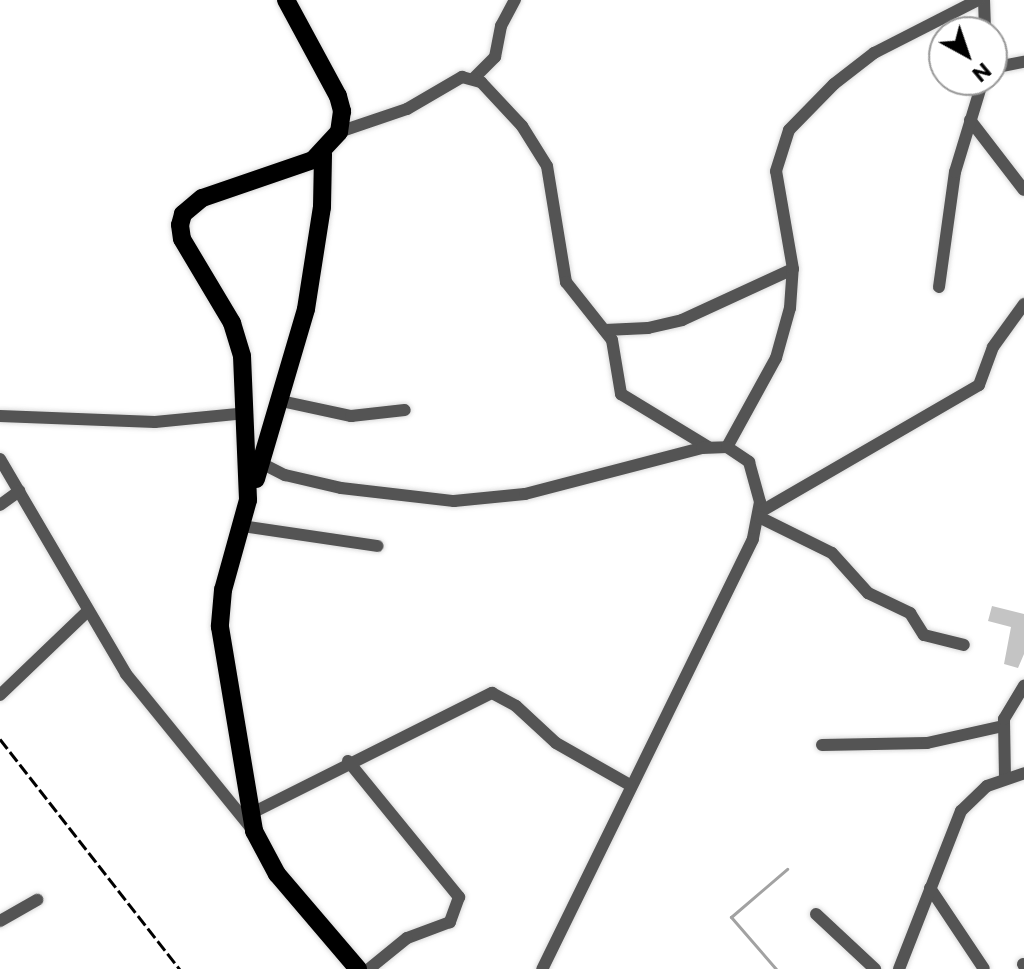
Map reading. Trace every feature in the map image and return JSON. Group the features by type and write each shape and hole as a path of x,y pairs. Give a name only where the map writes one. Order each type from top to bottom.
{"highway":[{"path":"248,500 246,413 238,340 182,239 180,225 183,214 202,198 323,154 339,132 342,111 338,96 286,0"},
{"path":"323,154 322,207 306,309 223,590 220,627 252,823 277,874 358,969"}],"street":[{"path":"474,78 495,57 501,26 515,0"},
{"path":"727,447 783,341 793,269 776,182 789,130 834,84 874,53 978,0"},
{"path":"339,132 407,109 462,77 474,78 509,110 541,154 553,183 568,288 605,330 615,347 618,388 624,399 708,447"},
{"path":"939,287 955,172 978,96"},
{"path":"970,120 1024,190"},
{"path":"605,330 634,330 682,320 793,269"},
{"path":"759,515 979,385 993,347 1024,304"},
{"path":"281,401 351,416 405,410"},
{"path":"0,416 155,422 246,413"},
{"path":"261,463 285,475 341,488 479,501 708,447 727,447 749,462 759,515 716,623 630,785 546,967"},
{"path":"0,459 88,611 153,710 252,823 348,761 492,693 516,706 556,743 630,785"},
{"path":"0,505 19,491"},
{"path":"759,515 832,553 873,597 910,613 924,635 964,645"},
{"path":"242,526 378,546"},
{"path":"0,695 88,611"},
{"path":"1005,778 1003,726 1024,686"},
{"path":"822,745 917,744 1003,726"},
{"path":"348,761 459,897 450,922 407,938 369,969"},
{"path":"899,969 961,811 977,794 1005,778 1024,773"},
{"path":"930,888 984,969"},
{"path":"0,921 37,900"},
{"path":"816,914 875,969"}],"building":[{"path":"992,606 1024,614 1024,654 1018,668 1004,664 1011,627 988,621"}],"waterway":[{"path":"776,969 731,917 787,869"}],"railway":[{"path":"0,739 180,969"}]}
